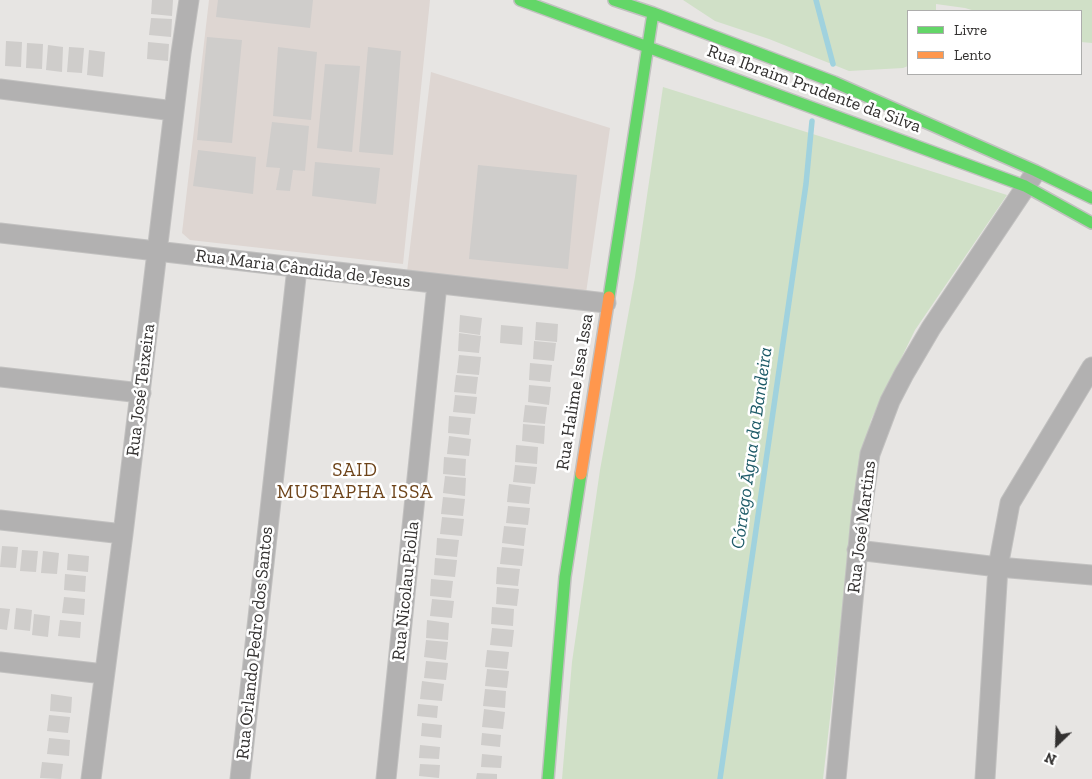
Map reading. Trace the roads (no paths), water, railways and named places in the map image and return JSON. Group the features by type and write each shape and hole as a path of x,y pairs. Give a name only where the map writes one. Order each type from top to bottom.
{"street":[{"name":"Rua José Teixeira","path":"90,779 141,393 189,0"},
{"name":"Rua Ibraim Prudente da Silva","path":"520,0 1025,186 1092,223"},
{"name":"Rua Ibraim Prudente da Silva","path":"614,0 834,82 1036,171 1092,198"},
{"path":"641,0 653,13"},
{"name":"Rua Halime Issa Issa","path":"548,779 564,577 653,13"},
{"path":"0,89 174,111"},
{"name":"Rua José Martins","path":"836,779 858,550 870,454 890,401 931,328 1036,171"},
{"name":"Rua Maria Cândida de Jesus","path":"0,233 606,303"},
{"name":"Rua Orlando Pedro dos Santos","path":"240,779 297,268"},
{"name":"Rua Nicolau Piolla","path":"386,779 437,284"},
{"path":"984,779 998,567 1010,503 1092,367"},
{"path":"0,377 141,393"},
{"path":"0,520 123,534"},
{"path":"858,550 998,567 1092,575"},
{"path":"0,662 104,674"}],"waterway":[{"name":"Córrego Água da Bandeira","path":"816,0 833,64"},
{"name":"Córrego Água da Bandeira","path":"720,779 806,184 812,121"}],"district":[{"name":"SAID MUSTAPHA ISSA","path":"355,482"}]}
